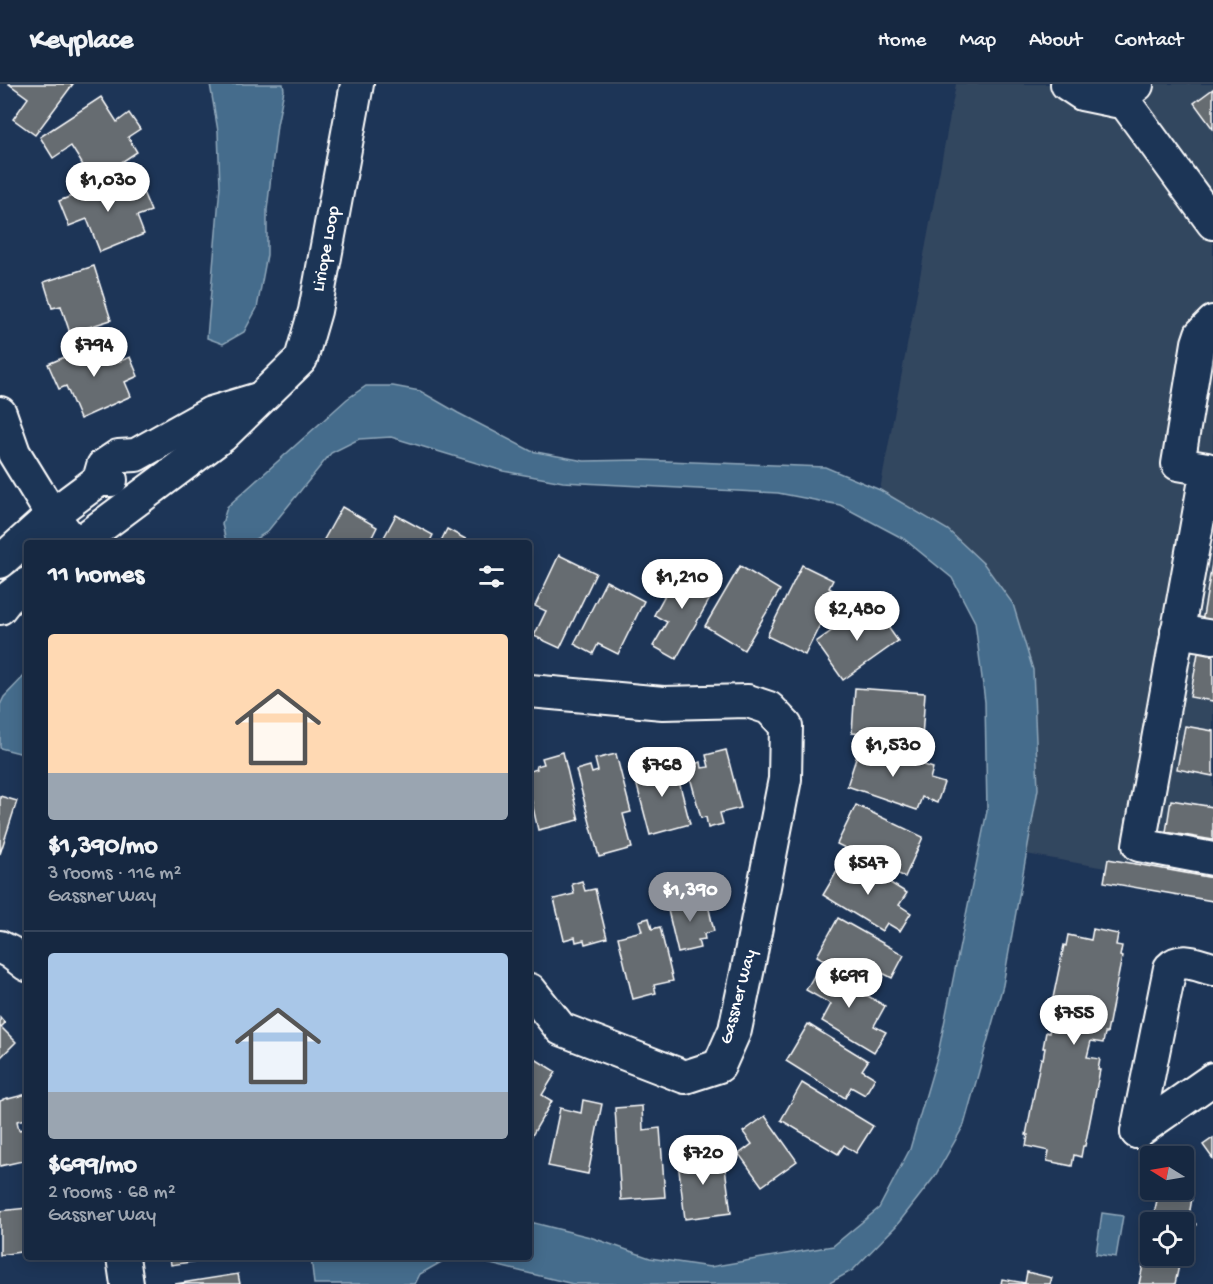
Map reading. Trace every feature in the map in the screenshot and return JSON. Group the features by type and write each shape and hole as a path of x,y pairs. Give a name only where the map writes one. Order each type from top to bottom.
{"street":[{"name":"Liriope Loop","path":"83,540 222,436 301,359 315,311 357,84"},
{"path":"1067,84 1082,94 1116,102 1130,91 1213,223"},
{"path":"1213,322 1201,334 1198,343 1178,464 1207,469 1204,534 1178,631 1139,845 1213,859"},
{"name":"Liriope Loop","path":"24,540 52,515 170,436 211,413 261,398"},
{"path":"0,412 14,453 52,515 72,540"},
{"path":"170,436 188,462"},
{"name":"Liriope Loop","path":"0,562 24,540"},
{"path":"0,608 7,599 24,586"},
{"path":"1178,631 1213,637"},
{"name":"Gassner Way","path":"532,691 663,703 748,701 769,708 786,726 786,779 735,1030 719,1066 685,1077 561,1029 532,993"},
{"path":"0,947 24,963"},
{"path":"1213,969 1182,961 1170,968 1137,1132 1213,1079"},
{"path":"123,1260 127,1284"}],"shaded area":[{"path":"210,84 283,84 284,90 277,125 267,210 267,255 257,308 244,332 223,344 207,338 220,186 218,131"},
{"path":"956,84 1213,84 1213,887 1026,854 1038,789 1033,670 880,490"},
{"path":"366,386 393,386 420,391 531,451 584,461 641,460 825,467 880,490 948,530 984,564 1013,604 1033,670 1038,789 1003,985 964,1125 935,1176 896,1226 853,1270 828,1284 573,1284 474,1260 532,1260 532,1222 590,1237 650,1258 710,1267 833,1246 879,1208 910,1149 938,1054 987,811 985,702 975,622 952,578 904,539 840,505 778,493 563,482 503,471 391,437 359,439 331,453 267,532 254,540 226,540 222,524 227,507 347,399"},
{"path":"24,676 24,754 0,748 0,705 4,697"},
{"path":"1102,1213 1123,1216 1116,1257 1096,1254"},
{"path":"311,1260 456,1260 443,1261 420,1274 415,1284 314,1284"}],"building":[{"path":"9,84 73,84 35,135 13,119 28,98"},
{"path":"1213,89 1213,129 1194,103"},
{"path":"101,97 117,122 129,113 140,129 128,137 137,152 93,181 71,146 53,158 40,137"},
{"path":"120,177 128,198 143,192 151,211 137,216 144,234 100,252 87,219 69,226 59,201"},
{"path":"94,266 111,320 70,333 61,306 52,308 44,282"},
{"path":"108,339 118,362 130,357 138,376 125,382 131,396 80,419 66,386 59,389 48,364"},
{"path":"342,507 377,527 370,540 324,540"},
{"path":"396,515 433,535 430,540 383,540"},
{"path":"447,529 467,540 442,540"},
{"path":"559,555 596,573 560,648 534,636 546,611 535,606"},
{"path":"1213,558 1213,624 1202,622"},
{"path":"802,565 833,580 829,588 836,592 805,655 767,636"},
{"path":"681,566 717,586 676,659 653,646 667,622 654,615"},
{"path":"740,566 780,590 744,650 705,626"},
{"path":"606,581 644,601 618,654 598,644 593,654 574,644"},
{"path":"871,603 898,641 843,680 816,642"},
{"path":"1198,653 1213,656 1213,701 1190,697"},
{"path":"855,688 925,693 922,738 852,733"},
{"path":"1185,726 1213,731 1213,776 1177,769"},
{"path":"861,743 933,768 930,779 944,783 937,803 922,797 917,810 847,786"},
{"path":"726,750 741,808 720,813 723,824 708,828 706,817 701,818 687,766 701,762 702,768 709,767 706,755"},
{"path":"563,752 579,820 538,830 532,803 532,770 537,769 536,766 544,764 542,758"},
{"path":"616,754 631,812 623,814 632,848 599,857 576,770 590,766 592,773 598,771 595,759"},
{"path":"673,758 690,824 650,835 635,778 654,769 653,763"},
{"path":"0,796 17,801 0,854"},
{"path":"1171,800 1213,807 1213,840 1166,832"},
{"path":"856,805 923,837 905,877 837,844"},
{"path":"846,856 907,893 899,905 911,913 900,931 887,923 882,931 823,895"},
{"path":"1108,859 1213,878 1213,901 1104,882"},
{"path":"582,881 585,891 595,889 607,938 585,944 584,940 576,942 575,937 564,940 554,899 574,894 572,884"},
{"path":"706,896 714,931 704,934 705,939 698,940 700,948 678,953 667,906"},
{"path":"649,918 652,929 660,927 673,981 654,985 656,993 633,999 618,937 642,931 639,921"},
{"path":"838,918 904,955 892,978 877,970 869,985 817,956"},
{"path":"1093,929 1118,934 1116,945 1122,946 1120,956 1122,957 1107,1033 1105,1033 1103,1043 1091,1041 1087,1057 1100,1059 1098,1070 1100,1070 1085,1146 1083,1146 1081,1157 1074,1155 1072,1166 1047,1161 1049,1151 1026,1146 1028,1135 1026,1135 1041,1058 1043,1059 1046,1032 1049,1033 1051,1022 1048,1022 1064,945 1066,946 1068,935 1091,940"},
{"path":"819,967 885,1006 874,1026 886,1032 874,1052 822,1021 831,1004 806,990"},
{"path":"0,1017 5,1023 1,1027 16,1042 0,1058"},
{"path":"808,1024 868,1061 862,1070 875,1078 865,1095 851,1087 845,1098 786,1061"},
{"path":"532,1057 556,1072 542,1095 552,1101 532,1136"},
{"path":"802,1083 873,1126 856,1153 844,1145 838,1154 781,1120"},
{"path":"24,1095 24,1120 17,1121 19,1130 24,1129 24,1161 0,1166 0,1101"},
{"path":"583,1100 602,1104 588,1174 548,1166 560,1108 581,1113"},
{"path":"642,1106 643,1130 660,1128 665,1197 621,1200 615,1108"},
{"path":"765,1116 797,1161 762,1186 739,1154 752,1144 743,1132"},
{"path":"1213,1138 1213,1159 1203,1145"},
{"path":"702,1151 703,1162 724,1160 731,1213 685,1219 677,1154"},
{"path":"1157,1200 1192,1200 1190,1212 1154,1212"},
{"path":"24,1208 24,1251 0,1255 0,1211"},
{"path":"170,1260 205,1260 171,1265"},
{"path":"1143,1266 1179,1266 1175,1284 1139,1284"},
{"path":"1027,1272 1052,1278 1050,1284 1001,1284 1002,1279 1025,1283"},
{"path":"238,1274 240,1284 175,1284"}]}
